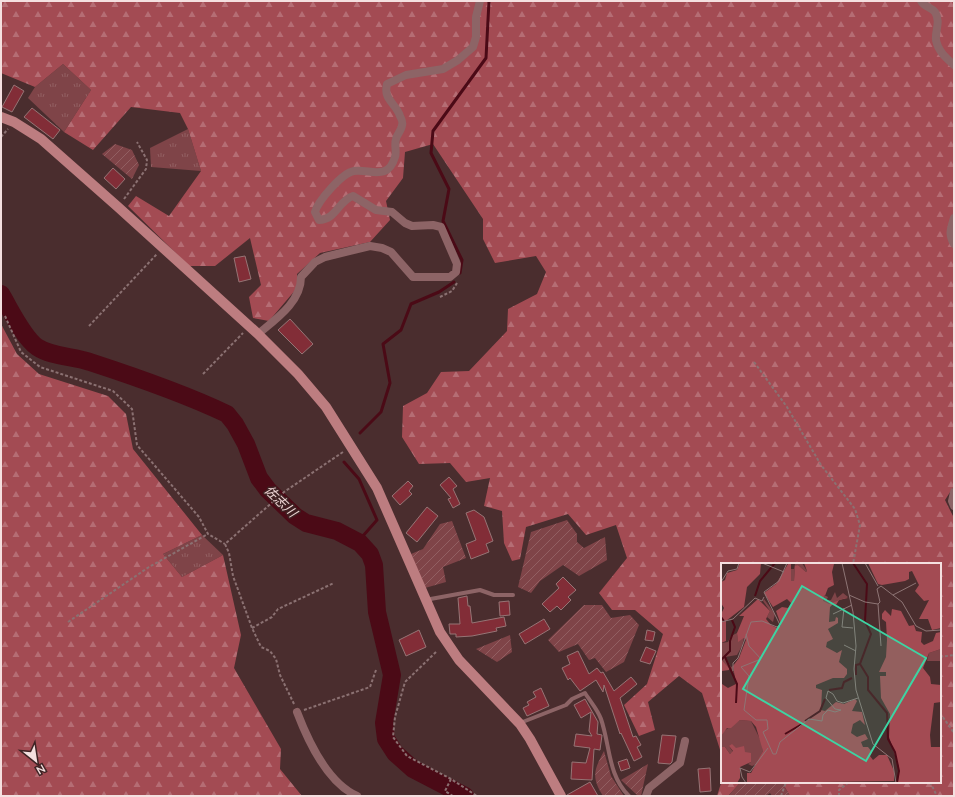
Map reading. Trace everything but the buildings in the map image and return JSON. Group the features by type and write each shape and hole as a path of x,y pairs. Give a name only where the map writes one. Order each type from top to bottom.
{"street":[{"path":"258,334 284,313 301,288 301,276 315,262 325,257 370,246 382,248 392,252 414,277 450,277 456,272 457,264 441,227 433,224 412,226 405,223 392,212 376,210 353,196 345,199 334,214 326,220 319,220 315,212 317,204 345,174 354,171 381,173 391,167 396,156 396,140 402,125 400,114 387,98 385,91 387,84 406,74 443,69 458,60 472,47 476,37 476,16 480,1"},
{"path":"921,1 923,5 934,11 939,21 936,40 942,54 954,65"},
{"path":"1,117 14,122 41,139 118,207 258,334 298,374 326,407 352,445 377,488 440,632 459,660 520,724 530,739 561,796"},
{"path":"954,218 950,230 950,238 954,244"},
{"path":"954,492 952,501 954,506"},
{"path":"297,712 307,737 337,782 346,791 357,796"},
{"path":"646,796 649,788 680,763 684,741"}],"lane":[{"path":"425,600 480,590 494,595 513,595"},
{"path":"520,724 566,705 572,699 585,692 601,718 609,747 613,772 629,796"}],"path":[{"path":"118,207 146,169 147,160 137,142"},
{"path":"89,326 163,248"},
{"path":"440,298 452,291 460,279 456,272"},
{"path":"4,316 21,352 40,367 113,391 132,409 137,445 199,517 208,534 225,544 229,552 234,576 252,628 262,647 270,651 276,659 280,675 297,712 370,687 376,670"},
{"path":"204,374 249,326"},
{"path":"754,362 787,408 821,465 855,508 860,525 853,563"},
{"path":"225,544 284,492 352,445"},
{"path":"68,622 149,567 208,534"},
{"path":"252,628 272,618 278,609 334,582"},
{"path":"436,652 405,682 395,717 393,737 407,756 451,779 477,796"},
{"path":"941,657 954,655"},
{"path":"941,714 954,733"},
{"path":"451,779 445,791 452,796"},
{"path":"781,796 786,783"},
{"path":"839,796 839,790 848,783"},
{"path":"930,783 937,796"}],"green space":[{"path":"1,1 954,1 954,486 945,500 954,518 954,796 790,796 783,784 740,783 941,783 941,563 721,563 721,753 702,693 679,676 648,702 655,730 639,736 624,705 647,684 663,634 635,610 612,610 599,593 627,558 616,525 586,535 568,514 526,527 520,559 512,561 504,543 502,511 484,506 490,478 466,482 450,463 419,464 402,437 403,406 427,393 441,372 469,371 507,331 508,309 537,294 546,272 536,256 495,263 483,239 483,219 433,144 405,152 403,178 386,201 390,220 370,242 320,253 297,274 297,288 269,321 253,318 249,297 261,285 250,238 215,266 189,266 128,206 136,196 169,216 201,171 188,129 180,113 131,107 93,150 64,132 91,90 63,64 35,87 1,73"},
{"path":"63,64 91,90 64,132 28,98 35,87"},
{"path":"188,129 201,171 151,167 150,148"},
{"path":"115,144 132,150 139,165 132,179 102,154"},
{"path":"1,324 17,354 39,374 108,396 126,414 133,449 202,535 163,554 182,577 223,555 241,635 234,668 281,749 280,769 302,796 1,796"},
{"path":"567,520 577,534 577,542 584,548 605,537 607,560 579,576 563,565 540,581 531,593 518,587 531,532"},
{"path":"452,521 466,558 443,567 446,582 425,588 411,554 423,549 440,524"},
{"path":"202,535 223,555 182,577 163,554"},
{"path":"584,605 602,605 611,618 630,615 639,625 624,662 606,672 595,658 589,660 578,644 559,652 548,640"},
{"path":"510,635 512,652 497,662 476,649"},
{"path":"604,751 611,776 624,796 603,796 599,789 595,774 598,763"},
{"path":"648,764 641,796 638,796 621,780"},
{"path":"721,783 740,783 728,796 717,796"},
{"path":"740,783 783,784 790,796 772,796 770,793 766,796 728,796"}],"waterway":[{"path":"460,273 462,260 443,221 449,189 431,153 433,131 486,58 489,1"},
{"path":"360,433 381,412 390,383 383,344 401,330 411,304 439,292 454,282"},
{"name":"佐志川","path":"1,294 27,337 37,347 49,353 83,360 125,374 176,392 227,414 235,424 246,444 259,478 268,490 295,516 306,523 337,531 360,543 370,554 374,565 377,612 392,675 384,723 386,739 395,753 413,769 465,796"},
{"path":"344,462 359,479 377,520 362,537 360,543"}]}
